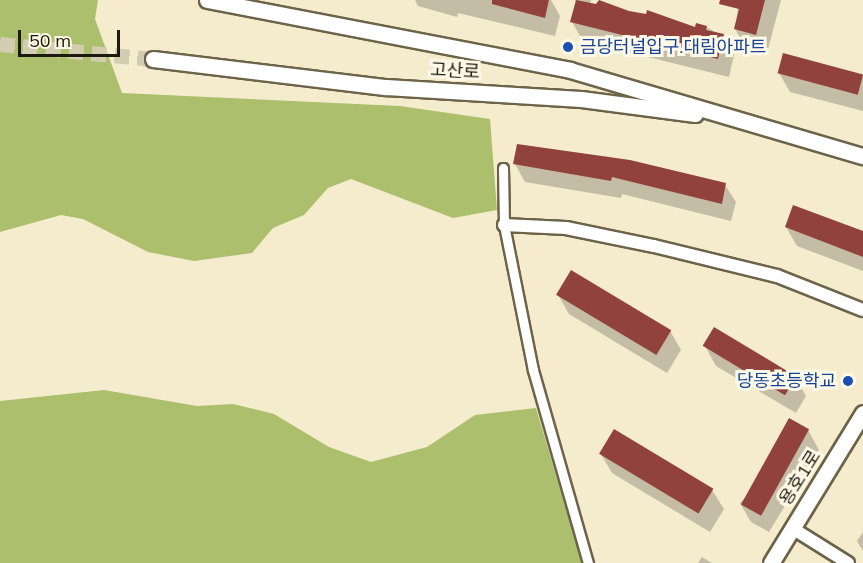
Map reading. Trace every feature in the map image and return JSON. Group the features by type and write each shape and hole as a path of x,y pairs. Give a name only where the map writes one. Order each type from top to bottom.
{"street":[{"name":"고산로","path":"207,0 570,70 754,126 863,156"},
{"name":"고산로","path":"153,59 386,87 657,107 754,126"},
{"path":"503,168 504,225 533,370 588,563"},
{"path":"504,225 566,228 654,246 777,276 863,310"},
{"name":"용호1로","path":"771,563 863,413"},
{"path":"792,528 848,563"}],"green space":[{"path":"0,0 98,0 95,19 122,93 400,106 490,119 497,210 453,218 351,179 328,188 304,215 273,228 252,253 194,261 148,252 83,219 61,215 0,232"},
{"path":"104,390 197,406 233,404 274,414 329,447 371,462 427,447 475,415 536,408 582,563 0,563 0,401"}],"building":[{"path":"492,0 549,0 545,18 492,4"},
{"path":"576,0 596,4 599,0 629,11 646,14 647,10 695,27 696,23 707,26 706,30 724,34 718,59 570,22"},
{"path":"720,0 765,0 756,35 734,29 739,9 719,4"},
{"path":"783,53 863,74 858,95 778,73"},
{"path":"517,144 630,160 726,183 722,204 612,177 611,181 513,164"},
{"path":"793,205 863,231 863,257 785,227"},
{"path":"571,270 671,330 656,355 556,295"},
{"path":"714,327 796,376 785,395 703,346"},
{"path":"789,418 809,429 761,516 741,505"},
{"path":"614,429 713,489 698,514 599,454"}],"tunnel":[{"path":"0,44 153,59"}],"place":[{"name":"금당터널입구.대림아파트","path":"568,47"},
{"name":"당동초등학교","path":"848,381"}]}
